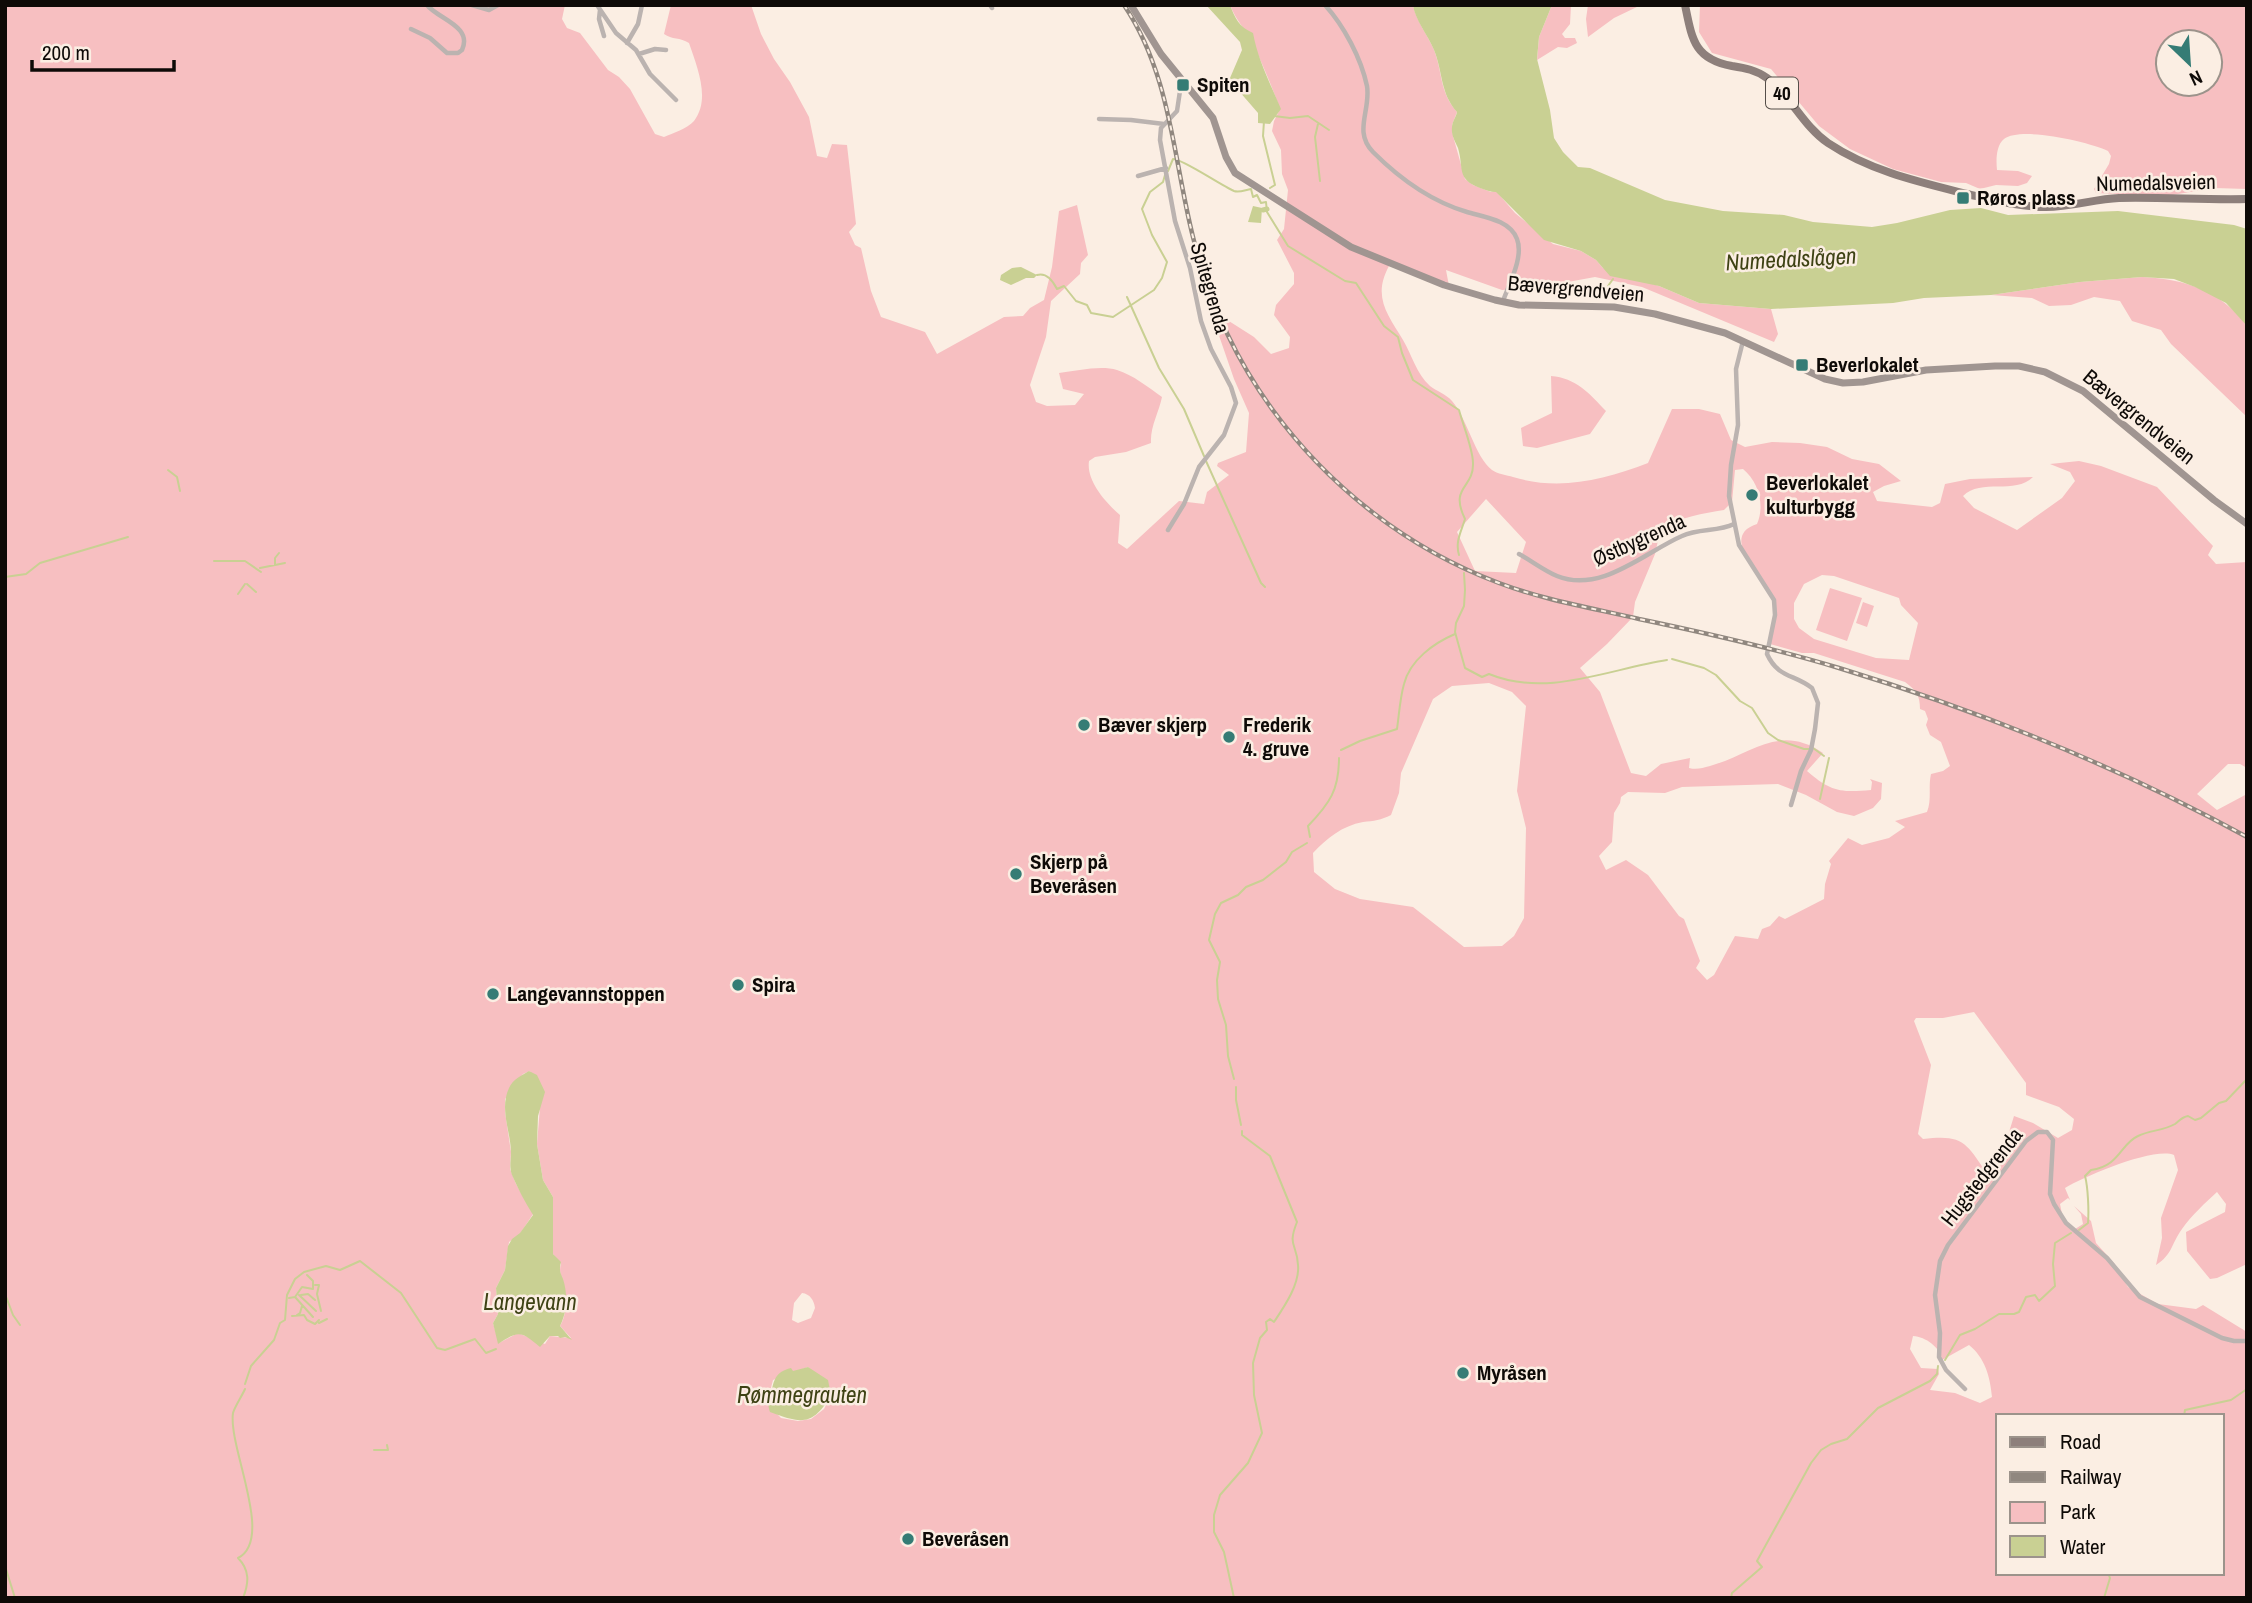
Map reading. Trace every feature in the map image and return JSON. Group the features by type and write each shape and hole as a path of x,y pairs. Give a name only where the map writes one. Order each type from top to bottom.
{"main road":[{"name":"Bævergrendveien","path":"1131,5 1161,54 1213,118 1229,164 1244,181 1362,252 1444,285 1503,302 1532,306 1636,309 1718,330 1825,379 1843,383 1877,380 1926,370 1995,366 2019,366 2051,374 2088,395 2195,485 2247,524"},
{"name":"Numedalsveien","path":"1685,5 1694,42 1704,55 1721,64 1746,68 1763,75 1822,139 1884,171 1962,192 2032,206 2070,205 2115,198 2247,199"}],"street":[{"path":"411,29 430,38 447,53 462,50 464,43 460,30 427,5"},
{"path":"472,5 492,10 498,5"},
{"path":"627,43 638,24 642,5"},
{"path":"1325,5 1347,37 1363,74 1368,98 1363,136 1371,150 1398,175 1423,192 1453,207 1503,224 1516,236 1518,255 1503,302"},
{"path":"599,7 616,33 639,54 650,74 676,100"},
{"path":"599,7 604,36"},
{"path":"639,54 655,49 666,50"},
{"name":"Spitegrenda","path":"1168,530 1184,504 1199,467 1224,435 1236,401 1204,332 1193,278 1175,221 1160,136 1164,124 1177,111 1180,91 1186,83"},
{"path":"1099,119 1164,124"},
{"path":"1138,176 1166,168"},
{"path":"1743,341 1737,369 1738,425 1729,483 1734,524 1742,552 1774,600 1775,615 1767,654 1769,659 1777,670 1812,688 1818,698 1812,746 1791,805"},
{"name":"Østbygrenda","path":"1519,554 1559,577 1601,577 1639,560 1687,533 1734,524"},
{"name":"Hugstedgrenda","path":"1965,1389 1946,1370 1939,1357 1940,1333 1935,1303 1940,1261 1948,1245 2026,1141 2039,1132 2047,1132 2053,1140 2050,1194 2054,1204 2066,1223 2107,1258 2137,1295 2221,1338 2247,1341"}],"green space":[{"path":"5,5 565,5 562,19 567,28 580,33 608,70 630,89 655,134 664,137 691,124 702,103 701,83 689,43 664,34 671,5 751,5 761,34 809,117 817,156 827,158 832,144 847,145 856,224 849,232 855,245 861,248 871,291 881,317 925,332 937,354 1004,317 1023,316 1030,308 1044,300 1052,267 1059,211 1077,205 1088,255 1081,263 1080,274 1051,301 1046,337 1030,385 1036,402 1047,406 1075,405 1084,394 1063,389 1059,373 1110,369 1129,375 1162,397 1153,425 1151,443 1126,452 1095,457 1089,461 1094,484 1103,498 1120,515 1118,543 1127,549 1179,501 1204,504 1207,492 1229,475 1217,466 1218,463 1246,452 1249,413 1215,324 1221,316 1254,337 1271,354 1289,348 1290,337 1274,315 1276,305 1294,284 1294,273 1277,240 1284,229 1288,190 1282,174 1281,150 1272,131 1280,109 1255,48 1230,5 1413,5 1437,58 1447,97 1457,112 1452,125 1453,136 1465,179 1491,192 1496,191 1515,213 1553,244 1581,251 1603,268 1659,286 1699,303 1771,309 1778,334 1774,342 1642,287 1595,277 1535,288 1502,290 1446,270 1449,286 1389,266 1382,287 1387,314 1421,375 1430,386 1452,401 1481,456 1492,470 1547,483 1581,482 1615,474 1648,463 1672,409 1699,409 1720,414 1731,440 1745,447 1772,442 1800,443 1827,447 1852,459 1879,464 1901,481 1873,492 1877,501 1932,507 1940,503 1945,484 1970,479 2033,477 2017,485 1979,488 1963,496 1974,508 2017,530 2062,498 2075,481 2070,472 2050,464 2079,461 2101,466 2157,487 2213,546 2208,555 2216,564 2247,562 2247,768 2240,764 2228,764 2197,794 2217,810 2247,794 2247,1264 2210,1279 2187,1251 2186,1232 2225,1212 2226,1204 2217,1192 2190,1219 2178,1234 2169,1253 2156,1265 2162,1238 2161,1218 2178,1170 2174,1155 2151,1155 2088,1177 2065,1188 2070,1200 2068,1198 2060,1204 2063,1219 2072,1231 2083,1224 2081,1214 2074,1206 2091,1221 2096,1243 2114,1263 2128,1287 2158,1304 2196,1309 2203,1305 2247,1332 2247,1598 5,1598","holes":["1743,469 1749,474 1759,495 1757,524 1746,530 1741,539 1748,562 1775,606 1770,644 1802,653 1814,653 1905,682 1917,693 1920,709 1925,711 1928,719 1926,725 1930,735 1941,742 1950,766 1931,774 1927,812 1895,821 1905,827 1889,838 1862,845 1848,838 1829,861 1831,864 1824,899 1785,919 1779,916 1770,926 1762,929 1758,939 1735,936 1714,975 1707,980 1696,968 1700,961 1684,919 1648,875 1626,860 1606,870 1599,856 1612,842 1614,813 1621,797 1628,792 1665,793 1682,787 1778,784 1837,812 1854,816 1873,808 1881,799 1882,783 1870,779 1871,790 1860,791 1843,791 1829,787 1807,771 1823,753 1807,744 1793,741 1766,744 1702,768 1689,768 1690,758 1661,764 1646,776 1631,773 1600,692 1580,668 1633,617 1635,602 1655,554 1661,527 1692,516 1724,510 1732,502 1735,470","1486,499 1526,542 1516,573 1475,571 1457,532","1822,575 1834,576 1899,598 1901,605 1918,623 1909,660 1876,658 1814,639 1799,628 1794,619 1794,603 1804,584","1489,683 1512,692 1526,706 1517,791 1526,828 1524,918 1514,936 1502,946 1464,947 1413,907 1360,899 1335,889 1314,872 1313,853 1329,838 1348,826 1391,815 1399,793 1401,773 1433,699 1452,686","1974,1012 2026,1083 2026,1095 2059,1107 2074,1119 2072,1130 2058,1138 2033,1123 2014,1116 1997,1171 1988,1175 1963,1143 1947,1138 1923,1139 1918,1134 1931,1065 1914,1021 1916,1018 1943,1018","530,1071 540,1107 537,1144 543,1180 553,1197 553,1254 561,1264 560,1273 565,1292 565,1312 560,1326 571,1338 550,1336 545,1344 518,1333 499,1343 493,1323 498,1314 496,1288 505,1270 509,1242 520,1234 533,1214 510,1169 511,1152 505,1112 505,1099 523,1074","802,1293 813,1300 815,1308 811,1318 798,1323 792,1320 794,1303","1913,1336 1923,1338 1932,1344 1942,1360 1969,1345 1986,1368 1992,1397 1980,1403 1955,1393 1930,1390 1939,1374 1938,1369 1921,1368 1910,1349","808,1367 831,1395 824,1409 811,1419 798,1421 781,1418 767,1403 773,1380"]},
{"path":"1552,5 1571,5 1570,24 1562,34 1565,38 1575,38 1577,43 1567,48 1558,47 1537,60 1539,37"},
{"path":"1588,5 1639,6 1614,18 1588,37"},
{"path":"1700,5 2247,5 2247,189 2214,188 2166,196 2096,193 2094,189 2109,164 2111,156 2108,151 2072,140 2025,134 2013,135 1999,145 1997,170 2018,171 2032,176 2027,183 1980,189 1966,183 1941,182 1893,169 1850,149 1819,126 1771,69 1712,53 1699,32"},
{"path":"2142,277 2173,280 2213,295 2225,303 2247,326 2247,417 2171,344 2161,330 2132,321 2120,301 2094,297 2071,305 2049,306 2032,298 1991,295 2080,282"},
{"path":"1551,376 1575,383 1606,411 1590,434 1537,448 1523,446 1521,428 1552,413"},
{"path":"1830,588 1862,598 1847,641 1816,630"},
{"path":"1863,602 1874,606 1867,627 1856,623"}],"water":[{"path":"1206,5 1230,5 1238,22 1253,33 1261,62 1281,109 1270,124 1258,123 1258,113 1232,83 1230,78 1242,50 1240,42"},
{"name":"Numedalslågen","path":"1413,5 1552,5 1539,37 1537,59 1554,138 1578,167 1590,168 1665,200 1723,211 1784,215 1813,222 1872,227 1950,210 1981,208 2008,215 2118,211 2234,225 2247,229 2247,326 2226,303 2174,279 2142,277 2080,282 1991,295 1771,309 1699,303 1659,286 1610,276 1596,260 1581,251 1544,240 1496,192 1472,185 1464,177 1452,133 1457,112 1445,90 1434,50"},
{"path":"1253,206 1262,208 1261,223 1248,222"},
{"path":"1021,267 1037,275 1011,285 1000,280 1001,275 1012,268"},
{"name":"Langevann","path":"529,1071 537,1075 545,1092 538,1116 537,1144 543,1180 553,1197 553,1254 561,1262 560,1271 566,1291 560,1326 572,1340 550,1336 540,1347 520,1334 498,1344 493,1323 498,1314 496,1288 505,1270 508,1246 533,1215 511,1172 511,1145 505,1112 506,1096 511,1085"},
{"name":"Rømmegrauten","path":"808,1367 828,1380 831,1395 825,1405 806,1420 790,1419 770,1412 769,1401 778,1374 791,1368 793,1371"}],"waterway":[{"path":"1274,116 1308,116 1329,130"},
{"path":"1264,121 1263,136 1275,185 1270,188"},
{"path":"1318,124 1315,137 1320,181"},
{"path":"1168,171 1173,159 1178,160 1234,191 1251,189 1253,197 1257,195 1261,203 1266,202 1267,212 1288,246 1345,281 1356,283 1384,326 1398,337 1413,380 1459,410 1473,457 1472,472 1460,500 1465,519 1458,541 1459,555"},
{"path":"1037,275 1047,276 1057,289 1064,286 1076,301 1087,305 1091,313 1113,317 1154,290 1162,278 1167,262 1142,209 1150,192 1163,182 1165,175"},
{"path":"1263,210 1267,209"},
{"path":"1608,286 1613,279"},
{"path":"1127,297 1159,368 1184,409 1204,456"},
{"path":"1206,461 1265,587"},
{"path":"168,470 177,477 180,491"},
{"path":"5,577 26,574 40,563 128,537"},
{"path":"275,565 275,558 279,553"},
{"path":"214,561 245,561 261,572"},
{"path":"260,568 285,563"},
{"path":"1464,573 1464,606 1455,632 1465,668 1482,677 1489,674 1511,681 1556,682 1667,660"},
{"path":"238,594 245,584"},
{"path":"247,584 256,592"},
{"path":"1341,750 1397,729 1407,675 1417,660 1431,647 1455,634"},
{"path":"1672,659 1704,668 1716,675 1740,701 1752,708 1768,733 1778,740 1809,749"},
{"path":"1813,748 1824,756"},
{"path":"1310,837 1308,826 1327,803 1335,788 1339,758"},
{"path":"1820,799 1829,758"},
{"path":"1234,1079 1228,1056 1226,1025 1218,999 1220,962 1209,940 1215,914 1221,903 1263,880 1286,862 1292,852 1307,843"},
{"path":"2079,1230 2088,1223 2085,1176 2091,1170 2101,1168 2114,1160 2127,1144 2138,1136 2175,1124 2186,1116 2195,1120 2201,1118 2219,1103 2226,1101 2247,1079"},
{"path":"1236,1087 1241,1125"},
{"path":"1234,1598 1224,1552 1214,1532 1214,1515 1220,1495 1248,1463 1262,1433 1254,1395 1253,1363 1260,1338 1267,1330 1266,1322 1270,1319 1274,1322 1294,1287 1298,1272 1293,1241 1297,1222 1270,1156 1242,1135 1242,1131"},
{"path":"1945,1360 1960,1335 1999,1314 2019,1312 2026,1297 2035,1295 2039,1301 2055,1286 2055,1243 2071,1233"},
{"path":"245,1384 251,1366 274,1340 280,1323 285,1320 287,1295 295,1279 304,1272 326,1266 340,1270 360,1261 401,1293 437,1348 445,1350 475,1339 486,1353 496,1349"},
{"path":"289,1298 295,1297 302,1287 313,1289 313,1281 307,1275"},
{"path":"315,1285 319,1285 317,1294 321,1311"},
{"path":"5,1294 20,1325"},
{"path":"301,1295 308,1294 315,1300"},
{"path":"299,1295 316,1311"},
{"path":"295,1297 313,1317"},
{"path":"297,1315 302,1306"},
{"path":"292,1316 304,1315 315,1324 319,1320"},
{"path":"319,1323 327,1319"},
{"path":"1731,1598 1732,1593 1762,1567 1757,1561 1811,1463 1821,1450 1847,1439 1878,1408 1930,1381 1937,1374 1938,1366"},
{"path":"243,1598 247,1577 245,1567 238,1558 248,1548 252,1532 251,1513 233,1428 233,1413 245,1389"},
{"path":"2184,1414 2185,1410 2231,1400 2247,1389"},
{"path":"374,1450 388,1450 387,1445"},
{"path":"5,1566 15,1598"},
{"path":"2104,1598 2109,1575"}],"railway":[{"path":"1124,5 1152,60 1169,118 1199,260 1206,283 1235,349 1259,390 1294,437 1345,489 1402,534 1465,569 1533,594 1764,647 1944,703 2098,764 2247,837"}],"place":[{"name":"Spiten","path":"1183,85"},
{"name":"Røros plass","path":"1963,198"},
{"name":"Beverlokalet","path":"1802,365"},
{"name":"Beverlokalet kulturbygg","path":"1752,495"},
{"name":"Bæver skjerp","path":"1084,725"},
{"name":"Frederik 4. gruve","path":"1229,737"},
{"name":"Skjerp på Beveråsen","path":"1016,874"},
{"name":"Spira","path":"738,985"},
{"name":"Langevannstoppen","path":"493,994"},
{"name":"Myråsen","path":"1463,1373"},
{"name":"Beveråsen","path":"908,1539"}]}
